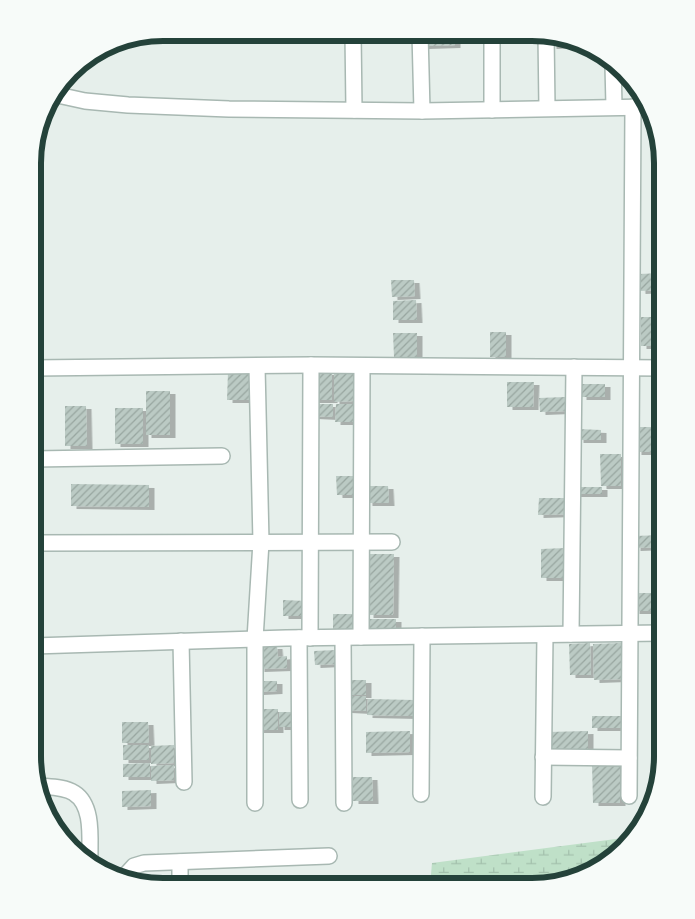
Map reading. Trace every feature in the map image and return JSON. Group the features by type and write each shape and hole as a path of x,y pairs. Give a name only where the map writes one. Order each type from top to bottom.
{"street":[{"path":"353,41 354,110"},
{"path":"420,41 422,111"},
{"path":"492,41 492,110"},
{"path":"546,42 547,108"},
{"path":"613,73 614,106"},
{"path":"62,96 85,101 128,105 354,110 422,111 639,107"},
{"path":"629,796 631,367 634,219 633,107"},
{"path":"41,368 311,365 654,368"},
{"path":"300,800 304,638 310,543 311,365"},
{"path":"361,638 362,366"},
{"path":"255,803 255,639 261,542 257,367"},
{"path":"571,634 574,367"},
{"path":"41,458 222,456"},
{"path":"41,543 392,542"},
{"path":"41,646 304,638 653,633"},
{"path":"543,797 545,635"},
{"path":"421,794 422,636"},
{"path":"344,638 344,803"},
{"path":"181,641 184,782"},
{"path":"543,758 629,758"},
{"path":"46,787 74,793 83,802 88,816 90,852"},
{"path":"128,872 134,866 180,862 329,856"},
{"path":"180,862 180,878"}],"green space":[{"path":"621,838 599,857 585,865 563,874 547,877 431,878 432,863"}],"building":[{"path":"423,41 455,41 455,45 423,46"},
{"path":"551,43 564,45 551,46"},
{"path":"654,273 654,290 640,291 639,274"},
{"path":"391,280 414,280 415,296 392,297"},
{"path":"416,300 417,320 393,320 393,301"},
{"path":"641,317 654,317 654,346 641,346"},
{"path":"490,332 506,332 506,357 490,357"},
{"path":"393,333 417,333 417,357 394,357"},
{"path":"228,372 256,372 255,400 227,400"},
{"path":"311,372 332,372 332,400 311,400"},
{"path":"334,372 353,373 353,401 334,402"},
{"path":"507,382 534,382 533,407 507,407"},
{"path":"581,384 605,384 605,397 581,397"},
{"path":"146,391 170,391 170,435 146,435"},
{"path":"565,397 565,411 540,412 539,398"},
{"path":"311,404 333,404 333,417 312,416"},
{"path":"336,404 354,404 354,422 335,422"},
{"path":"65,406 86,406 87,446 65,446"},
{"path":"115,408 143,408 143,444 115,444"},
{"path":"635,427 654,427 654,452 636,452"},
{"path":"578,429 601,430 601,440 578,440"},
{"path":"600,454 621,454 621,486 601,486"},
{"path":"336,476 355,476 355,495 337,495"},
{"path":"71,484 149,485 149,507 71,506"},
{"path":"366,486 388,486 389,503 367,503"},
{"path":"573,487 602,487 602,494 573,494"},
{"path":"539,498 569,498 569,514 538,515"},
{"path":"653,535 653,547 635,548 635,536"},
{"path":"566,548 567,578 541,578 541,549"},
{"path":"369,554 394,554 393,615 368,615"},
{"path":"634,593 653,593 653,611 634,611"},
{"path":"283,600 306,601 306,616 283,616"},
{"path":"333,614 356,614 356,632 333,632"},
{"path":"367,619 396,619 396,630 367,630"},
{"path":"590,643 591,675 570,675 569,644"},
{"path":"621,643 622,679 594,680 593,644"},
{"path":"258,646 277,646 278,657 287,656 287,668 259,669"},
{"path":"336,650 336,664 315,665 314,651"},
{"path":"345,680 366,680 366,695 345,695"},
{"path":"258,681 277,681 277,691 258,692"},
{"path":"346,696 366,696 366,711 346,710"},
{"path":"368,699 414,700 413,716 367,715"},
{"path":"259,709 278,709 278,730 258,730"},
{"path":"279,712 296,712 297,727 279,727"},
{"path":"592,716 621,716 621,728 592,728"},
{"path":"122,722 148,722 149,743 122,743"},
{"path":"410,731 410,752 366,753 366,732"},
{"path":"588,731 588,755 549,756 548,732"},
{"path":"123,745 149,745 149,760 123,760"},
{"path":"174,745 174,763 151,764 151,746"},
{"path":"150,763 150,777 123,777 123,764"},
{"path":"592,764 620,764 620,803 593,803"},
{"path":"174,765 174,780 151,781 151,766"},
{"path":"353,777 372,777 373,801 353,801"},
{"path":"151,790 151,806 122,807 122,791"}]}
